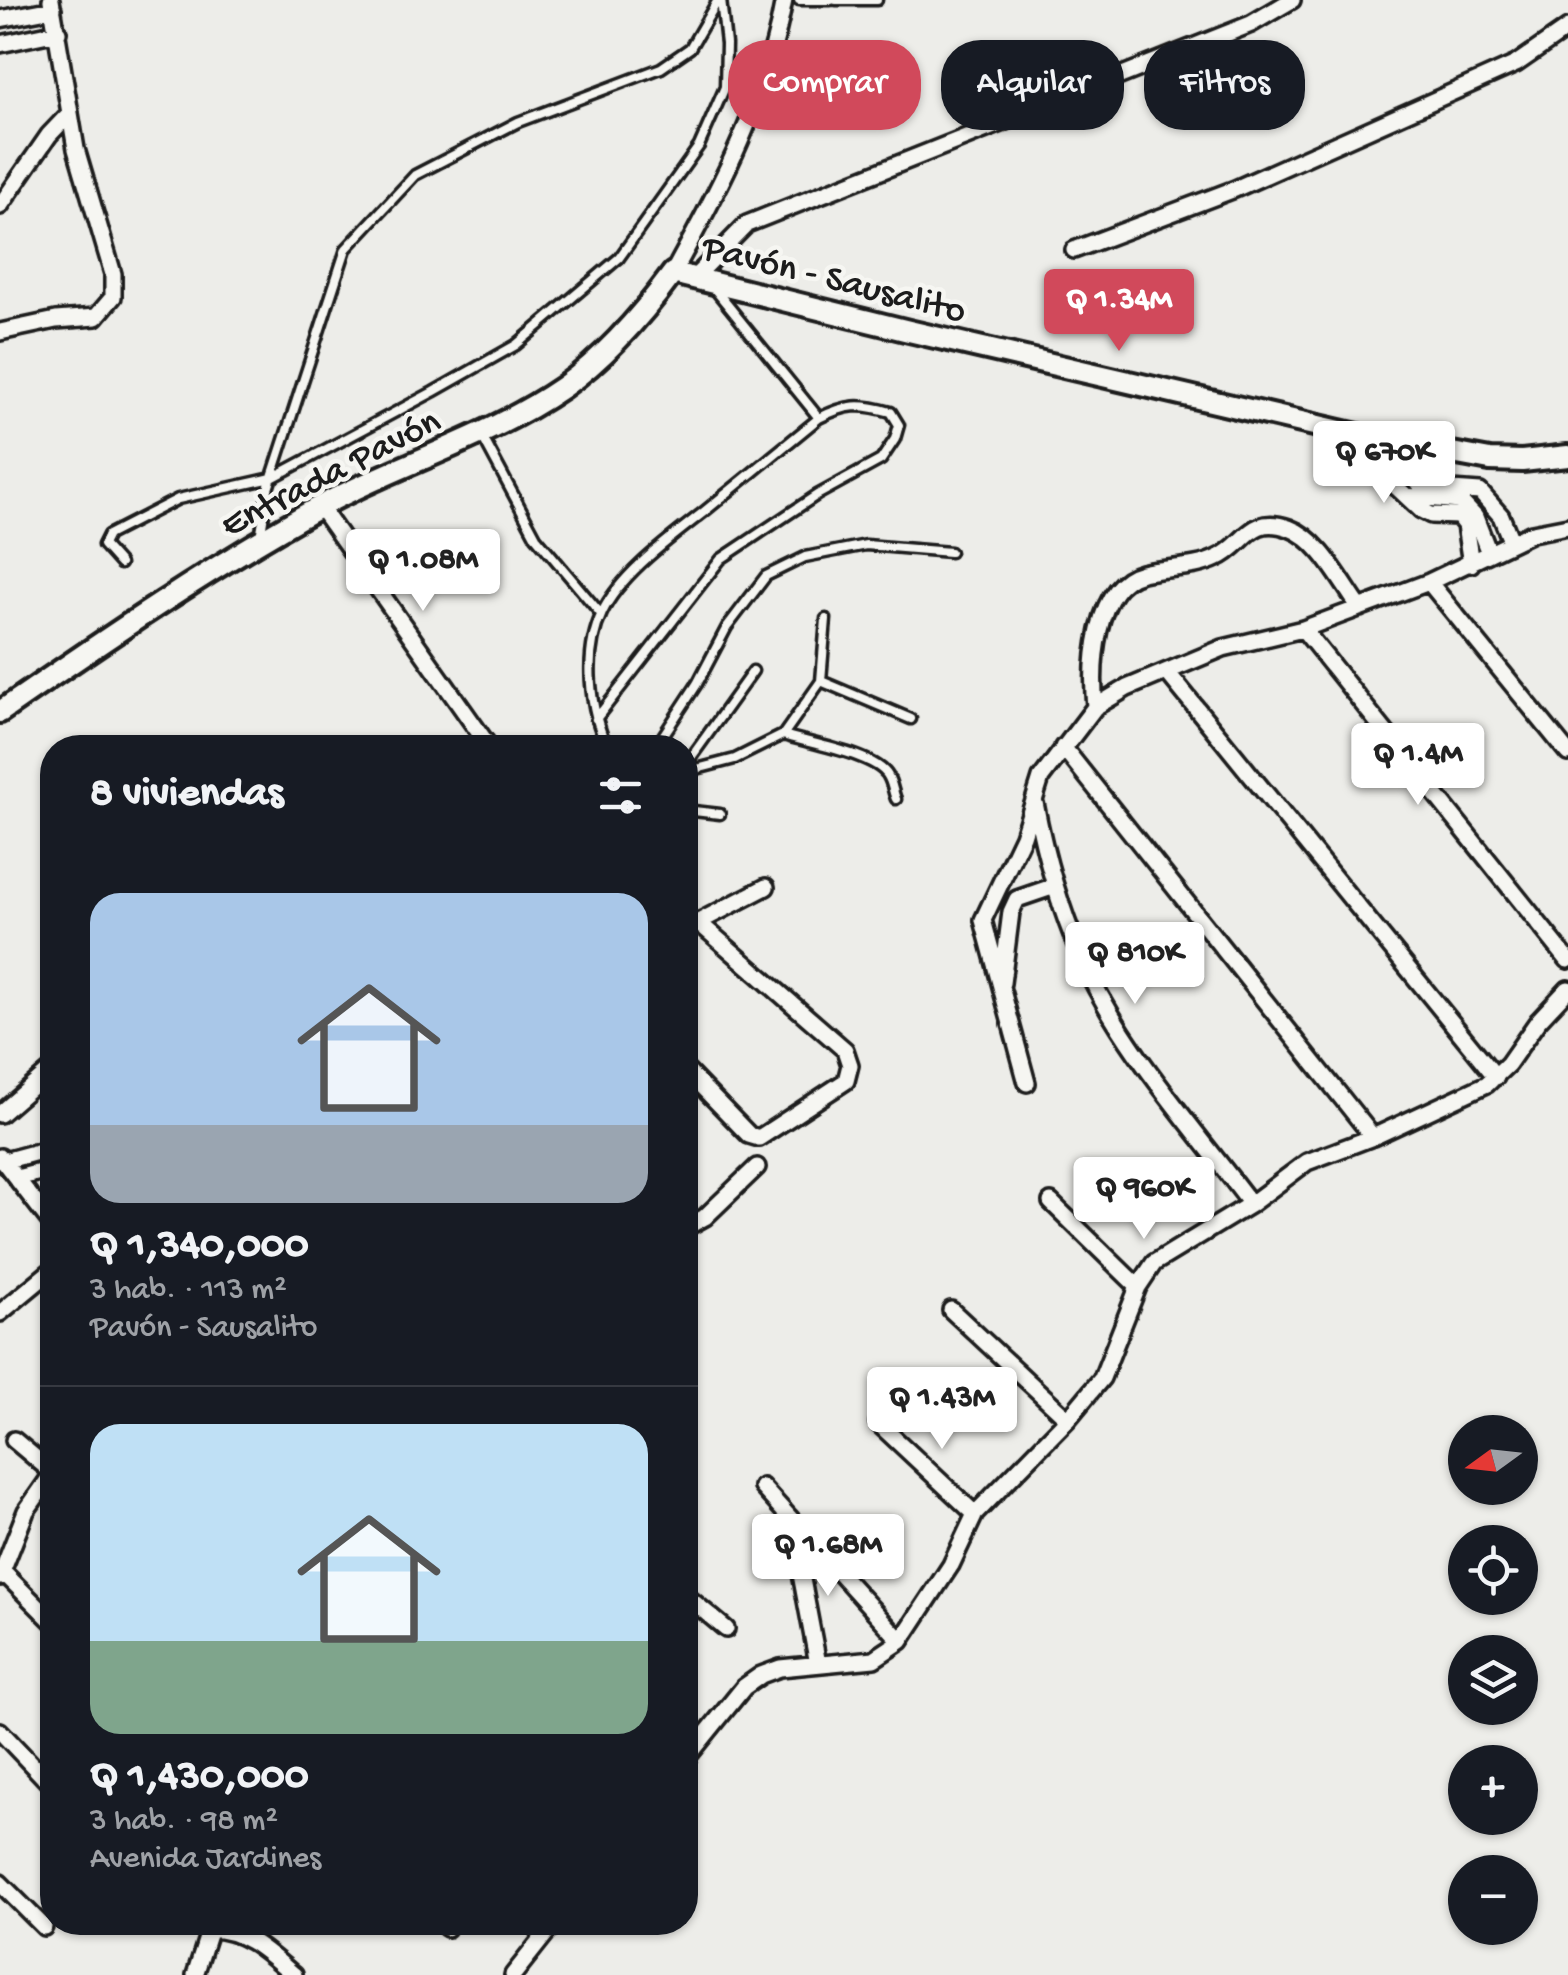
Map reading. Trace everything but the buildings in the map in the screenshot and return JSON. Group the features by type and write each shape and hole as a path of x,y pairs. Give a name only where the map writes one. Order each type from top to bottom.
{"street":[{"path":"673,273 756,108 775,48 784,0"},
{"path":"701,278 747,224 1251,24 1292,0"},
{"path":"0,20 52,5 76,149 113,274 113,296 96,317 56,320 0,332"},
{"path":"1074,250 1235,189 1516,64 1568,28"},
{"path":"1,40 58,32"},
{"path":"0,206 49,135 70,114"},
{"name":"Pavón - Sausalito","path":"673,273 909,332 1377,439 1490,460 1568,456"},
{"name":"Entrada Pavón","path":"0,712 153,606 320,507 531,408 565,386 629,326 673,273"},
{"path":"1319,426 1373,465 1431,515 1458,516 1465,525 1471,564"},
{"path":"1373,465 1377,439"},
{"path":"1377,439 1423,488 1480,492 1501,516 1511,541"},
{"path":"1406,470 1413,445"},
{"path":"1406,496 1460,501 1476,517 1489,553"},
{"path":"320,507 481,735"},
{"path":"1095,708 1092,672 1108,600 1120,584 1138,574 1215,560 1247,531 1281,526 1303,535 1360,608"},
{"path":"1027,1084 983,920 1023,836 1041,778 1095,708 1127,688 1223,648 1303,629 1430,582 1511,541 1564,532"},
{"path":"1430,582 1568,753"},
{"path":"1303,629 1568,960"},
{"path":"1167,672 1496,1077"},
{"path":"1063,747 1373,1137"},
{"path":"1035,800 1044,851 1082,958 1130,1044 1251,1204"},
{"path":"1001,995 1011,912 1017,899 1055,886"},
{"path":"698,922 766,887"},
{"path":"698,932 845,1050 850,1070 846,1081 760,1138 742,1128 698,1082"},
{"path":"698,1744 744,1687 780,1668 864,1660 884,1655 902,1642 951,1564 975,1514 1068,1419 1102,1378 1138,1287 1154,1262 1251,1204 1307,1162 1373,1137 1496,1077 1568,989"},
{"path":"0,1114 40,1079"},
{"path":"40,1151 2,1159 40,1208"},
{"path":"698,1221 757,1167"},
{"path":"17,1178 40,1171"},
{"path":"1051,1202 1138,1287"},
{"path":"0,1313 40,1280"},
{"path":"951,1310 1068,1419"},
{"path":"878,1423 975,1514"},
{"path":"14,1440 40,1463"},
{"path":"762,1487 902,1642"},
{"path":"40,1491 26,1512 2,1574 40,1610"},
{"path":"804,1534 798,1558 818,1664"},
{"path":"698,1606 726,1629"},
{"path":"0,1731 40,1773"},
{"path":"0,1883 40,1922"},
{"path":"195,1975 208,1935"},
{"path":"238,1935 252,1940 294,1975"},
{"path":"513,1975 545,1935"}],"lane":[{"path":"260,542 272,478 346,249 415,176 518,122 661,68 690,48 719,0"},
{"path":"120,564 103,545 108,535 178,500 272,478 516,345 618,258 699,146 725,87 726,44 719,0"},
{"path":"799,0 877,0"},
{"path":"701,278 819,418"},
{"path":"596,719 721,559 816,495 881,460 895,439 898,424 891,412 844,405 819,418 666,542 616,592 601,614 590,663 596,719 603,735"},
{"path":"480,432 536,537 601,614"},
{"path":"663,735 697,684 726,627 766,576 805,557 866,546 950,552"},
{"path":"698,766 735,759 783,734 821,682 826,619"},
{"path":"698,750 753,671"},
{"path":"821,682 911,719"},
{"path":"783,734 852,754 879,767 888,774 896,800"},
{"path":"698,811 720,814"}]}
